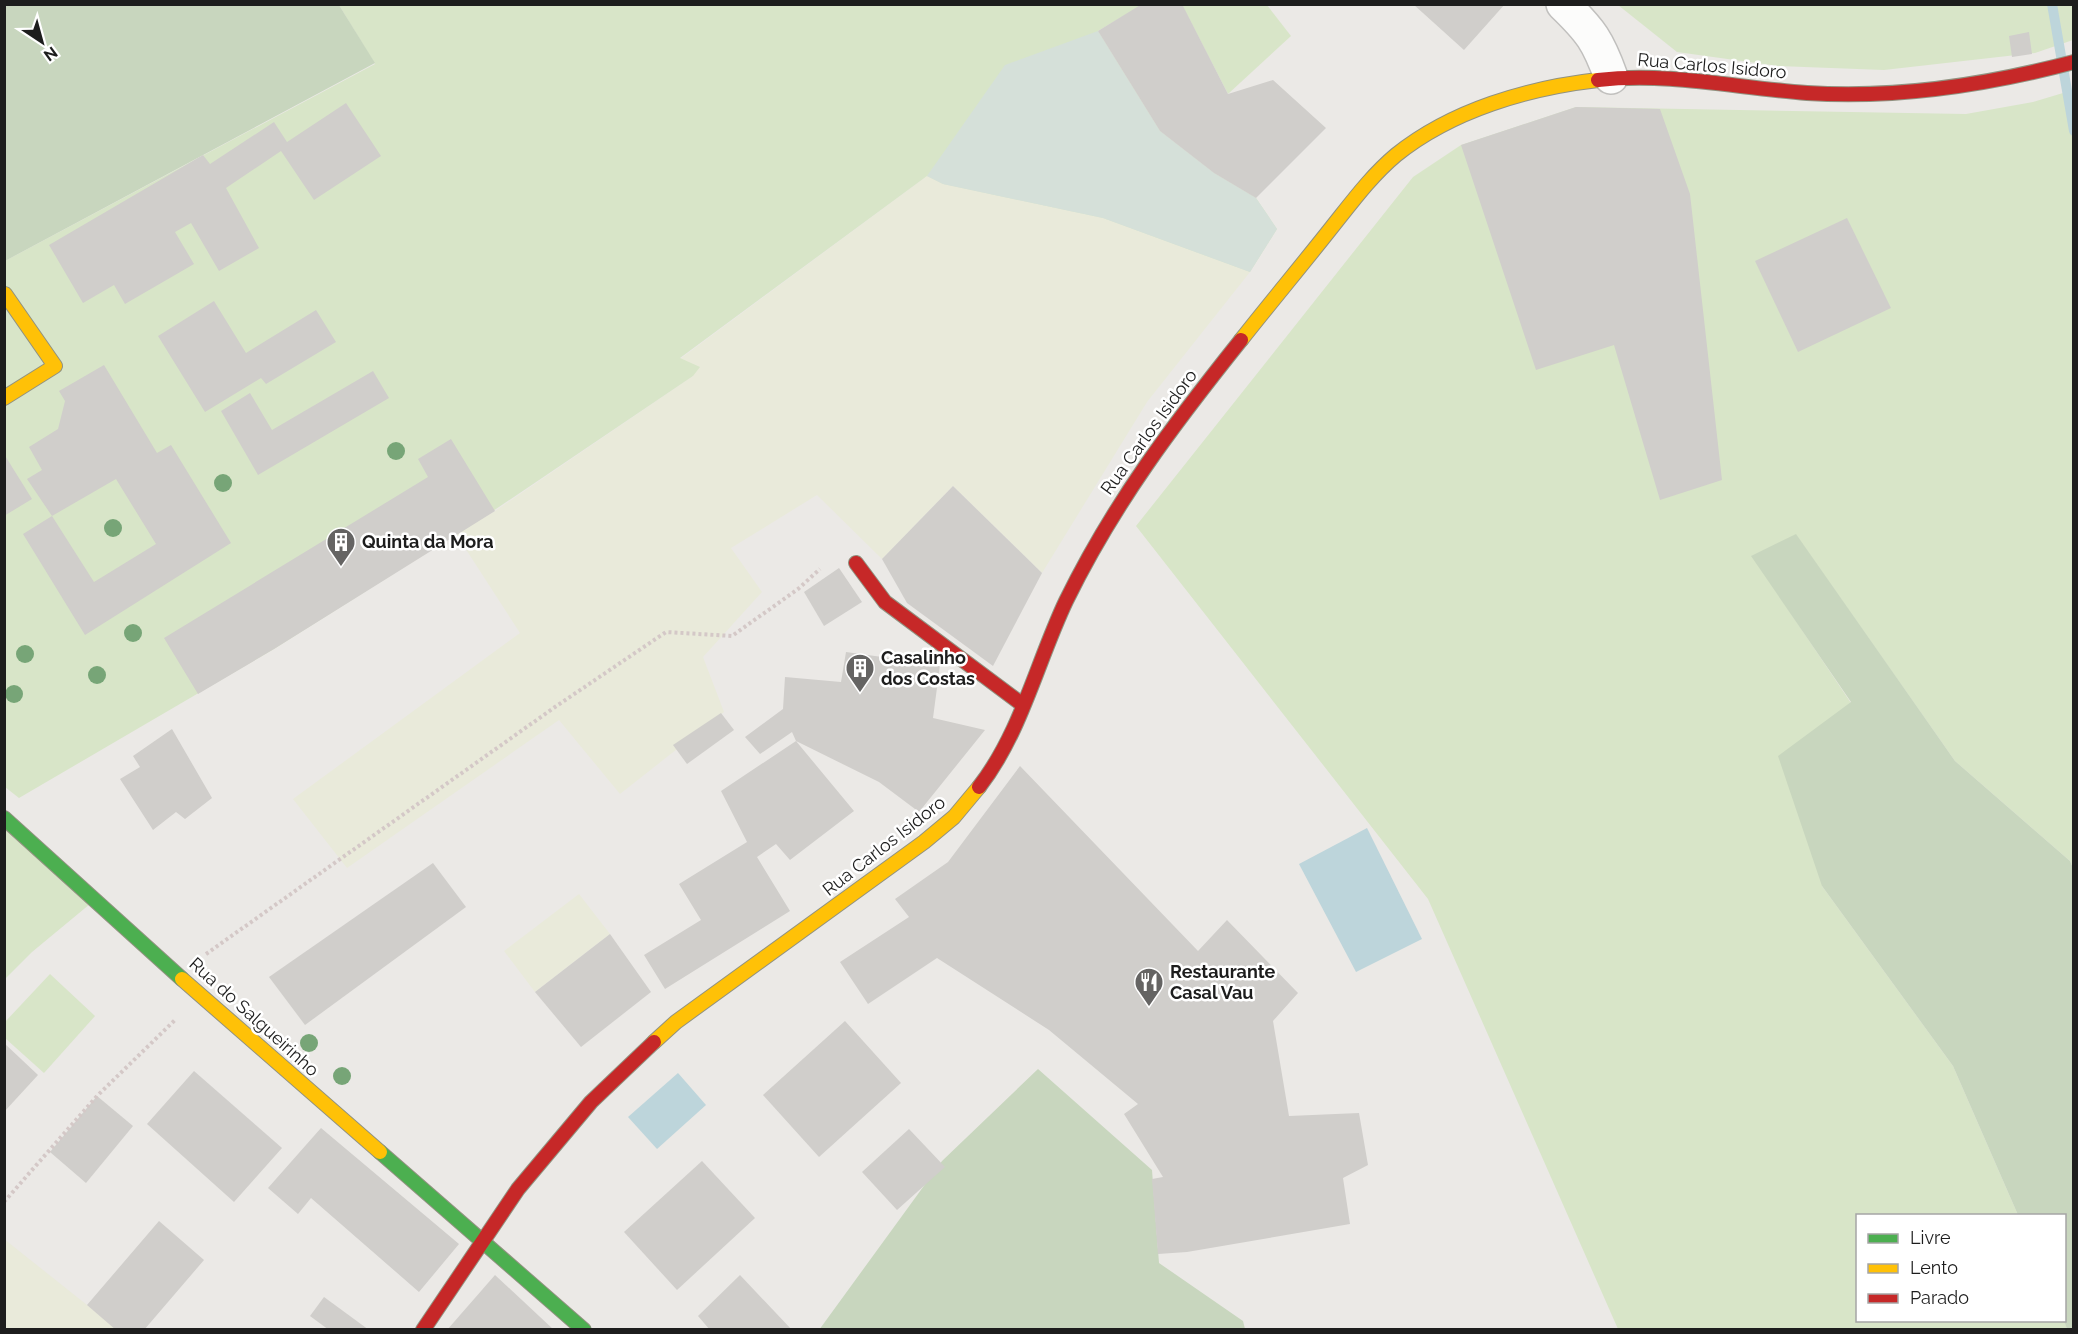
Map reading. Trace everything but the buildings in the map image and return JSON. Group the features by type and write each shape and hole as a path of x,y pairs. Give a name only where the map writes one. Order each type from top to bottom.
{"street":[{"path":"1563,4 1587,27 1601,49 1611,77"},
{"name":"Rua Carlos Isidoro","path":"423,1329 518,1189 591,1102 640,1053 676,1022 954,818 983,781 1005,747 1066,602 1112,516 1142,470 1194,398 1366,184 1397,154 1424,136 1455,120 1530,92 1567,83 1611,77 1687,79 1762,89 1825,94 1888,94 1937,91 1987,84 2073,62"},
{"path":"4,398 55,366 5,294"},
{"path":"856,562 885,603 903,614 1023,705"},
{"name":"Rua do Salgueirinho","path":"4,818 201,995 584,1329"}],"path":[{"path":"178,974 545,714 666,632 732,636 798,589 832,558 856,562"},
{"path":"4,1202 97,1096 201,995"}],"green space":[{"path":"5,4 339,5 375,63 5,261"},
{"path":"339,5 1142,5 1098,31 1160,131 1214,173 1256,198 1277,229 1250,272 1103,218 943,184 927,176 680,358 700,367 693,376 493,511 274,649 19,798 5,787 5,261 375,64"},
{"path":"1182,5 1267,5 1291,36 1228,94"},
{"path":"1618,5 2073,5 2073,40 2035,53 1884,70 1778,66 1677,52"},
{"path":"2073,90 2073,868 2070,861 1955,761 1796,535 1752,556 1851,703 1822,886 1953,1066 2018,1214 1856,1214 1856,1322 2065,1322 2067,1329 1618,1329 1428,899 1136,526 1413,177 1461,145 1576,107 1966,114 2033,102"},
{"path":"927,176 943,184 1103,218 1250,272 1147,402 1042,573 953,486 882,559 817,495 731,548 762,592 703,657 724,712 620,794 559,720 347,868 293,799 520,633 456,534 495,511 693,376 680,359"},
{"path":"1796,534 1955,761 2070,861 2073,868 2073,1329 2067,1329 2064,1322 2066,1214 2018,1214 1953,1066 1822,886 1778,756 1851,702 1751,556"},
{"path":"5,818 96,899 32,952 5,979"},
{"path":"579,894 610,934 535,992 504,951"},
{"path":"50,974 95,1016 44,1073 5,1038 5,1022"},
{"path":"1038,1069 1152,1170 1159,1263 1243,1321 1245,1329 819,1330 942,1161"},
{"path":"4,1239 87,1305 116,1329 5,1329"}],"shaded area":[{"path":"1098,31 1160,131 1214,173 1256,198 1277,229 1250,272 1103,218 943,184 927,176 1005,65"}],"water":[{"path":"1367,828 1422,939 1356,972 1299,864"},
{"path":"678,1073 706,1105 657,1149 628,1117"}],"waterway":[{"path":"2052,4 2074,131"}],"traffic: fast":[{"path":"4,818 182,979"},
{"path":"380,1152 584,1330"}],"traffic: slow":[{"path":"1241,340 1362,190 1396,155 1441,125 1492,104 1518,95 1598,80"},
{"path":"4,398 55,366 5,294"},
{"path":"654,1042 676,1022 924,842 954,817 979,787"},
{"path":"182,979 380,1152"}],"traffic: jam":[{"path":"1598,80 1677,79 1807,93 1875,94 1975,83 2074,62"},
{"path":"979,787 1006,744 1066,601 1104,531 1168,434 1241,340"},
{"path":"856,563 885,602 1023,705"},
{"path":"423,1330 518,1189 591,1102 654,1042"}],"place":[{"name":"Quinta da Mora","path":"341,568"},
{"name":"Casalinho dos Costas","path":"860,694"},
{"name":"Restaurante Casal Vau","path":"1149,1008"}]}
